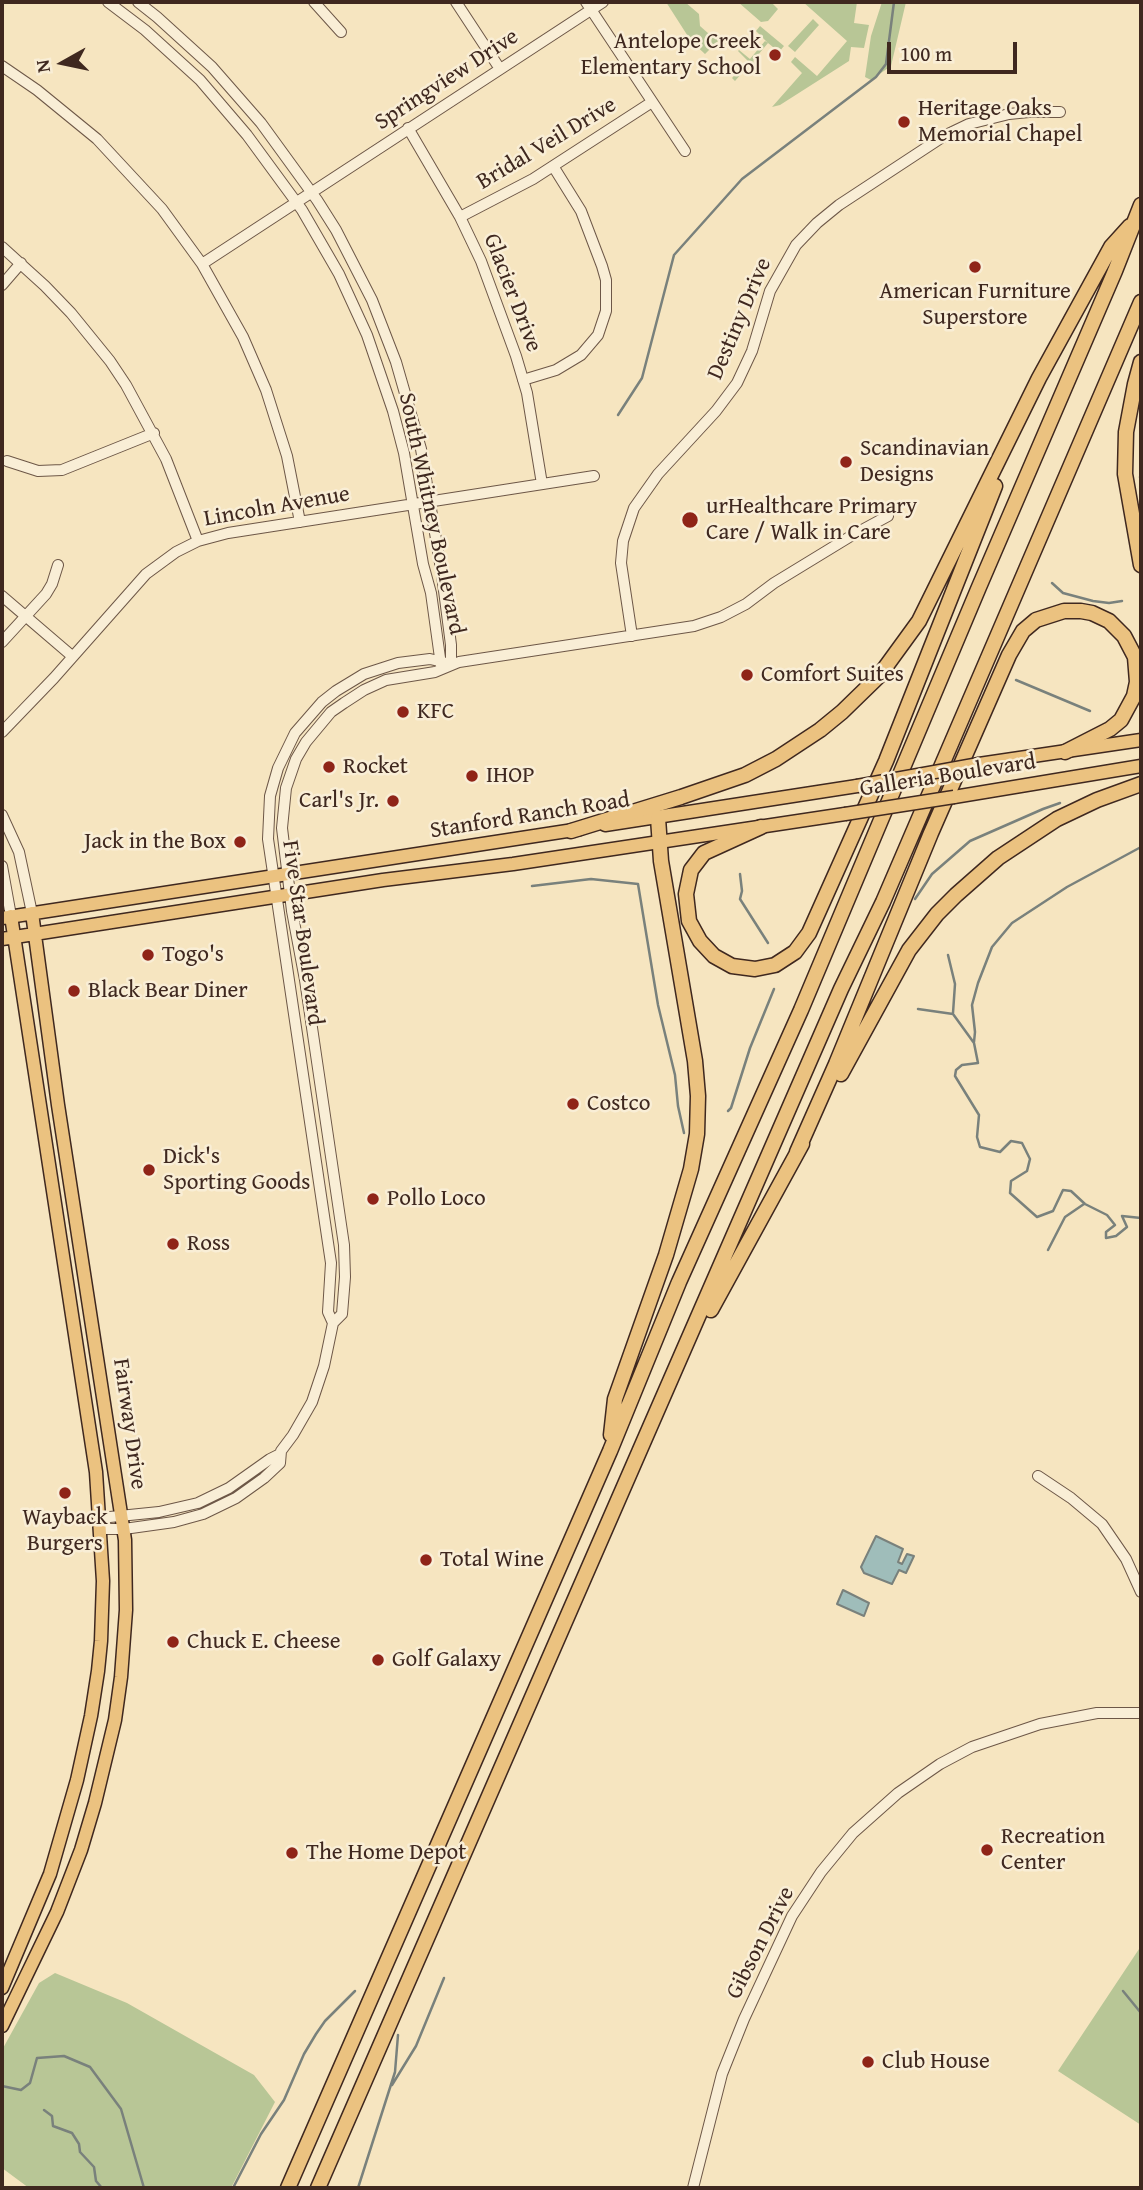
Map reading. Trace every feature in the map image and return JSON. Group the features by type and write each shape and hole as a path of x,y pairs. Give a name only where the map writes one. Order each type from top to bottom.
{"highway":[{"path":"288,2188 610,1451 679,1282 844,910 1141,205"},
{"path":"571,831 745,775 802,743 842,712 879,676 919,621 1039,377 1111,247 1135,220"},
{"path":"318,2188 841,989 883,902 1141,302"},
{"path":"1141,362 1126,432 1125,474 1141,565"},
{"path":"761,827 704,853 691,870 686,894 689,921 700,942 714,956 732,966 755,970 775,965 795,952 816,919 886,761 947,611 999,477 1011,435"},
{"path":"797,1152 1009,655 1023,631 1036,620 1064,611 1081,611 1109,621 1124,636 1135,657 1137,682 1134,696 1121,720 1111,729 1065,752"},
{"path":"685,1349 709,1313 899,967 937,914 998,858 1037,831 1078,808 1141,784"},
{"path":"610,1451 615,1399 666,1255 691,1169 697,1134 695,1061 658,818"}],"main road":[{"name":"Galleria Boulevard","path":"1065,752 1141,740"},
{"name":"Stanford Ranch Road","path":"6,917 658,818 1065,752"},
{"name":"Galleria Boulevard","path":"761,827 1141,766"},
{"name":"Stanford Ranch Road","path":"8,938 761,827"},
{"name":"Fairway Drive","path":"2,2026 57,1912 81,1850 101,1783 115,1720 124,1653 127,1584 122,1522 32,913"},
{"name":"Fairway Drive","path":"2,1987 54,1861 85,1748 101,1642 103,1581 101,1524 94,1458 52,1184 6,917"},
{"path":"52,1184 70,1180"}],"street":[{"name":"South Whitney Boulevard","path":"108,2 145,30 200,80 247,135 296,201 339,274 367,335 393,411 404,453 444,664"},
{"name":"South Whitney Boulevard","path":"138,2 186,42 237,94 285,153 355,266 384,328 413,416 431,501 451,645 444,664"},
{"path":"314,2 341,32"},
{"path":"456,2 500,69"},
{"name":"Springview Drive","path":"296,201 500,69 588,6 603,2"},
{"path":"588,6 685,152"},
{"path":"2,66 37,90 97,139 162,209 202,264 243,337 266,390 287,456 300,522"},
{"name":"Bridal Veil Drive","path":"460,217 513,191 652,102"},
{"name":"Destiny Drive","path":"632,636 621,563 623,541 634,508 658,474 716,411 737,383 752,352 770,291 796,245 833,209 944,136 969,124 1009,114 1029,111 1060,113"},
{"name":"Glacier Drive","path":"408,128 460,217 481,261 530,405 542,484"},
{"path":"523,380 570,364 581,355 598,335 606,311 606,280 594,245 581,211 554,166"},
{"path":"202,264 296,201"},
{"path":"2,247 71,313 126,385 154,433 176,480 198,541"},
{"path":"2,285 21,263"},
{"path":"8,461 38,471 62,470 154,433"},
{"name":"Lincoln Avenue","path":"2,732 146,574 176,551 198,541 228,533 594,476"},
{"name":"Five Star Boulevard","path":"280,874 268,839 268,806 285,750 295,733 322,702 364,674 398,663 430,659 444,664 694,626 734,611 774,583 888,516"},
{"path":"2,642 46,594 58,565"},
{"path":"2,596 72,656"},
{"name":"Five Star Boulevard","path":"333,1323 328,1311 331,1278 329,1246 291,994 280,874 286,788 296,759 306,742 344,702 386,680 435,672 444,664"},
{"path":"344,702 363,681 364,674"},
{"path":"285,750 289,756 285,773 286,788"},
{"name":"Fairway Drive","path":"2,815 19,852 32,913"},
{"name":"Fairway Drive","path":"2,866 6,917"},
{"name":"Five Star Boulevard","path":"101,1524 181,1521 223,1505 264,1478 279,1463 280,1454 312,1402 324,1366 333,1323 342,1314 345,1286 344,1245 301,958 283,896"},
{"path":"291,994 306,992"},
{"path":"1038,1476 1071,1498 1102,1524 1126,1559 1141,1592"},
{"name":"Gibson Drive","path":"693,2188 722,2074 744,2019 792,1916 821,1872 853,1833 898,1793 940,1764 972,1747 1040,1724 1097,1713 1141,1713"}],"green space":[{"path":"666,2 685,2 699,14 700,26 726,44 719,40 705,54 691,41"},
{"path":"738,2 771,2 778,9 768,21 761,22"},
{"path":"803,2 857,2 854,23 869,25 864,48 851,47 849,61 780,105 772,107 802,73 791,62 795,57 817,76 847,41"},
{"path":"882,2 906,2 891,66 871,80 865,77 871,36"},
{"path":"813,19 819,25 795,52 788,46"},
{"path":"760,26 784,46 779,52 756,31"},
{"path":"765,41 768,43 753,61 762,72 751,63 735,81 732,78 748,61 738,51 750,59"},
{"path":"1141,1946 1141,2125 1058,2071"},
{"path":"55,1973 127,2003 254,2075 275,2102 231,2188 29,2188 2,2168 2,2050 39,1983"}],"water":[{"path":"876,1536 903,1549 898,1562 902,1564 907,1554 914,1556 906,1573 899,1570 892,1584 864,1573 861,1567"},
{"path":"843,1590 869,1603 864,1616 837,1604"}],"waterway":[{"path":"618,415 642,378 674,255 742,179 876,77 886,64 894,2"},
{"path":"1140,477 1141,482"},
{"path":"1052,583 1063,593 1093,601 1122,601"},
{"path":"1016,680 1090,711"},
{"path":"915,899 932,874 970,841 1060,803"},
{"path":"974,1042 972,1005 978,983 992,947 1012,923 1067,887 1141,847"},
{"path":"740,874 740,899 768,943"},
{"path":"532,886 591,879 638,884 658,1005 675,1075 684,1133"},
{"path":"948,955 955,984 953,1013"},
{"path":"728,1111 774,989"},
{"path":"918,1009 953,1014 974,1043 978,1063 962,1065 956,1070 955,1076 979,1115 977,1137 980,1147 1000,1152 1011,1141 1022,1143 1030,1159 1027,1171 1011,1181 1010,1193 1037,1217 1053,1211 1063,1190 1071,1191 1085,1204 1107,1215 1115,1225 1106,1232 1106,1238 1116,1236 1127,1227 1122,1216 1141,1218"},
{"path":"1048,1250 1065,1217 1084,1204"},
{"path":"392,2085 416,2046 444,1978"},
{"path":"233,2188 261,2134 284,2100 316,2034 355,1991"},
{"path":"1123,1991 1141,2013"},
{"path":"358,2188 395,2072 398,2035"},
{"path":"2,2086 21,2090 30,2083 37,2058 64,2056 90,2067 121,2109 144,2188"},
{"path":"44,2110 52,2116 53,2126 72,2133 79,2144 80,2152 94,2167 96,2181 102,2188"}],"place":[{"name":"Antelope Creek Elementary School","path":"775,55"},
{"name":"Heritage Oaks Memorial Chapel","path":"904,122"},
{"name":"American Furniture Superstore","path":"975,267"},
{"name":"Scandinavian Designs","path":"846,462"},
{"name":"urHealthcare Primary Care / Walk in Care","path":"690,520"},
{"name":"Comfort Suites","path":"747,675"},
{"name":"KFC","path":"403,712"},
{"name":"Rocket","path":"329,767"},
{"name":"IHOP","path":"472,776"},
{"name":"Carl's Jr.","path":"393,801"},
{"name":"Jack in the Box","path":"240,842"},
{"name":"Togo's","path":"148,955"},
{"name":"Black Bear Diner","path":"74,991"},
{"name":"Costco","path":"573,1104"},
{"name":"Dick's Sporting Goods","path":"149,1170"},
{"name":"Pollo Loco","path":"373,1199"},
{"name":"Ross","path":"173,1244"},
{"name":"Wayback Burgers","path":"65,1493"},
{"name":"Total Wine","path":"426,1560"},
{"name":"Chuck E. Cheese","path":"173,1642"},
{"name":"Golf Galaxy","path":"378,1660"},
{"name":"Recreation Center","path":"987,1850"},
{"name":"The Home Depot","path":"292,1853"},
{"name":"Club House","path":"868,2062"}]}
